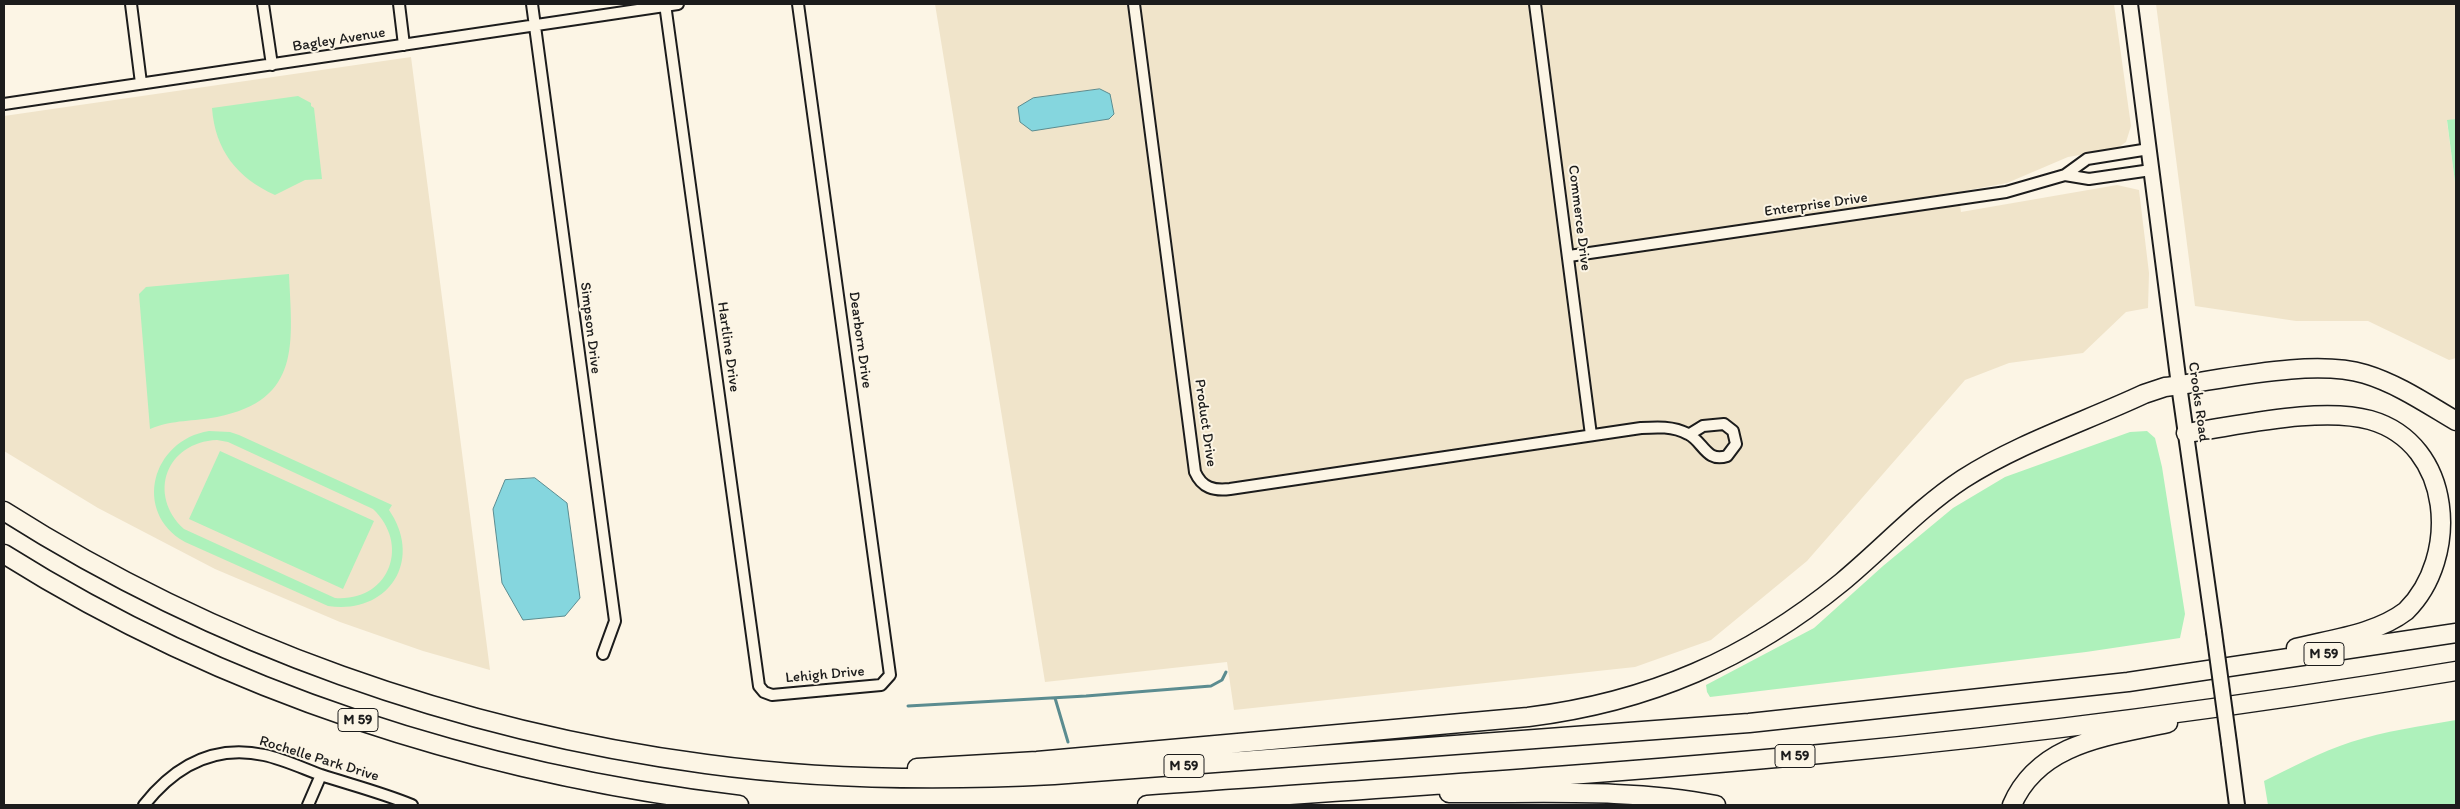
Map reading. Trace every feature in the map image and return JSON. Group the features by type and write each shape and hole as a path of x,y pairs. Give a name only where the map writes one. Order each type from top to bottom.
{"highway":[{"path":"817,775 1037,761 1519,718 1589,708 1635,696 1708,669 1772,633 1844,580 1944,493 1983,467 2021,447 2144,394 2179,385 2306,368 2335,368 2358,372 2382,380 2456,421"},
{"path":"2186,433 2313,416 2344,416 2371,421 2406,438 2424,457 2433,469 2444,494 2448,522 2446,548 2434,578 2414,604 2393,619 2357,633 2192,673"},
{"name":"M 59","path":"4,511 72,551 184,609 272,649 380,689 474,718 604,748 708,765 817,775 945,779 1045,776 1550,740 1749,723 1910,707 2192,673 2456,634"},
{"name":"M 59","path":"4,554 96,609 196,657 374,726 470,755 580,781 739,805"},
{"name":"M 59","path":"1147,805 1824,753 1981,736 2267,700 2456,671"},
{"path":"2012,805 2034,772 2054,756 2073,747 2098,739 2267,700"},
{"path":"1321,792 1623,794 1675,798 1716,805"}],"main road":[{"name":"Crooks Road","path":"2130,4 2179,385 2237,805"}],"street":[{"path":"130,4 141,83"},
{"path":"263,4 272,65"},
{"path":"399,4 404,45"},
{"name":"Simpson Drive","path":"532,4 615,621 603,654"},
{"name":"Bagley Avenue","path":"4,104 678,4"},
{"name":"Dearborn Drive","path":"798,4 890,668 888,680"},
{"name":"Product Drive","path":"1134,4 1195,472 1198,480 1211,489 1230,489 1641,428 1667,427 1690,434"},
{"name":"Commerce Drive","path":"1535,4 1591,435"},
{"name":"Hartline Drive","path":"666,5 759,686 764,692"},
{"name":"Enterprise Drive","path":"1569,256 1972,198 2030,186 2065,175 2087,159 2148,149"},
{"name":"Enterprise Drive","path":"2065,175 2089,179 2151,170"},
{"name":"Lehigh Drive","path":"764,692 772,695 881,685 888,680"},
{"name":"Rochelle Park Drive","path":"144,805 160,785 180,769 220,754 263,755 412,805"},
{"path":"308,805 321,775"}],"shaded area":[{"path":"935,4 2114,4 2131,126 2126,142 2116,149 2068,157 2007,183 1958,192 1961,212 2117,185 2139,190 2149,273 2148,308 2126,312 2083,353 2009,363 1965,380 1807,561 1711,640 1635,667 1234,710 1227,662 1045,682"},
{"path":"2156,4 2456,4 2456,119 2447,121 2456,190 2456,358 2449,360 2368,321 2296,321 2195,306"},
{"path":"411,57 490,670 423,651 340,622 215,569 98,508 4,451 4,116"}],"green space":[{"path":"298,96 311,103 311,106 314,108 322,179 305,180 275,195 250,180 230,161 218,137 212,108"},
{"path":"2456,119 2456,190 2447,120"},
{"path":"289,274 290,345 286,365 278,382 265,397 245,409 217,417 176,422 150,429 139,294 146,287"},
{"path":"209,431 230,432 239,435 392,505 389,510 399,529 403,548 401,565 394,580 383,593 368,602 349,607 328,606 185,542 168,529 158,513 154,496 156,479 162,462 174,448 189,437","holes":["217,440 228,442 373,509 384,523 391,539 392,554 388,568 381,581 369,591 354,597 335,598 184,529 173,515 166,501 165,486 168,472 174,460 185,450 199,443"]},
{"path":"2147,431 2155,438 2162,467 2185,614 2180,638 2086,652 1710,697 1706,685 1814,628 1883,566 1953,508 2005,477 2130,432"},
{"path":"220,451 374,521 343,589 189,519"},
{"path":"2456,720 2456,805 2268,805 2264,781 2318,755 2351,742 2377,735"}],"water":[{"path":"1100,89 1110,94 1114,114 1109,119 1032,131 1020,122 1018,107 1033,98"},
{"path":"535,478 567,503 580,598 565,616 523,620 502,583 493,509 505,480"}],"waterway":[{"path":"908,706 1086,696 1211,686 1222,680 1226,672"},
{"path":"1055,698 1068,742"}]}
